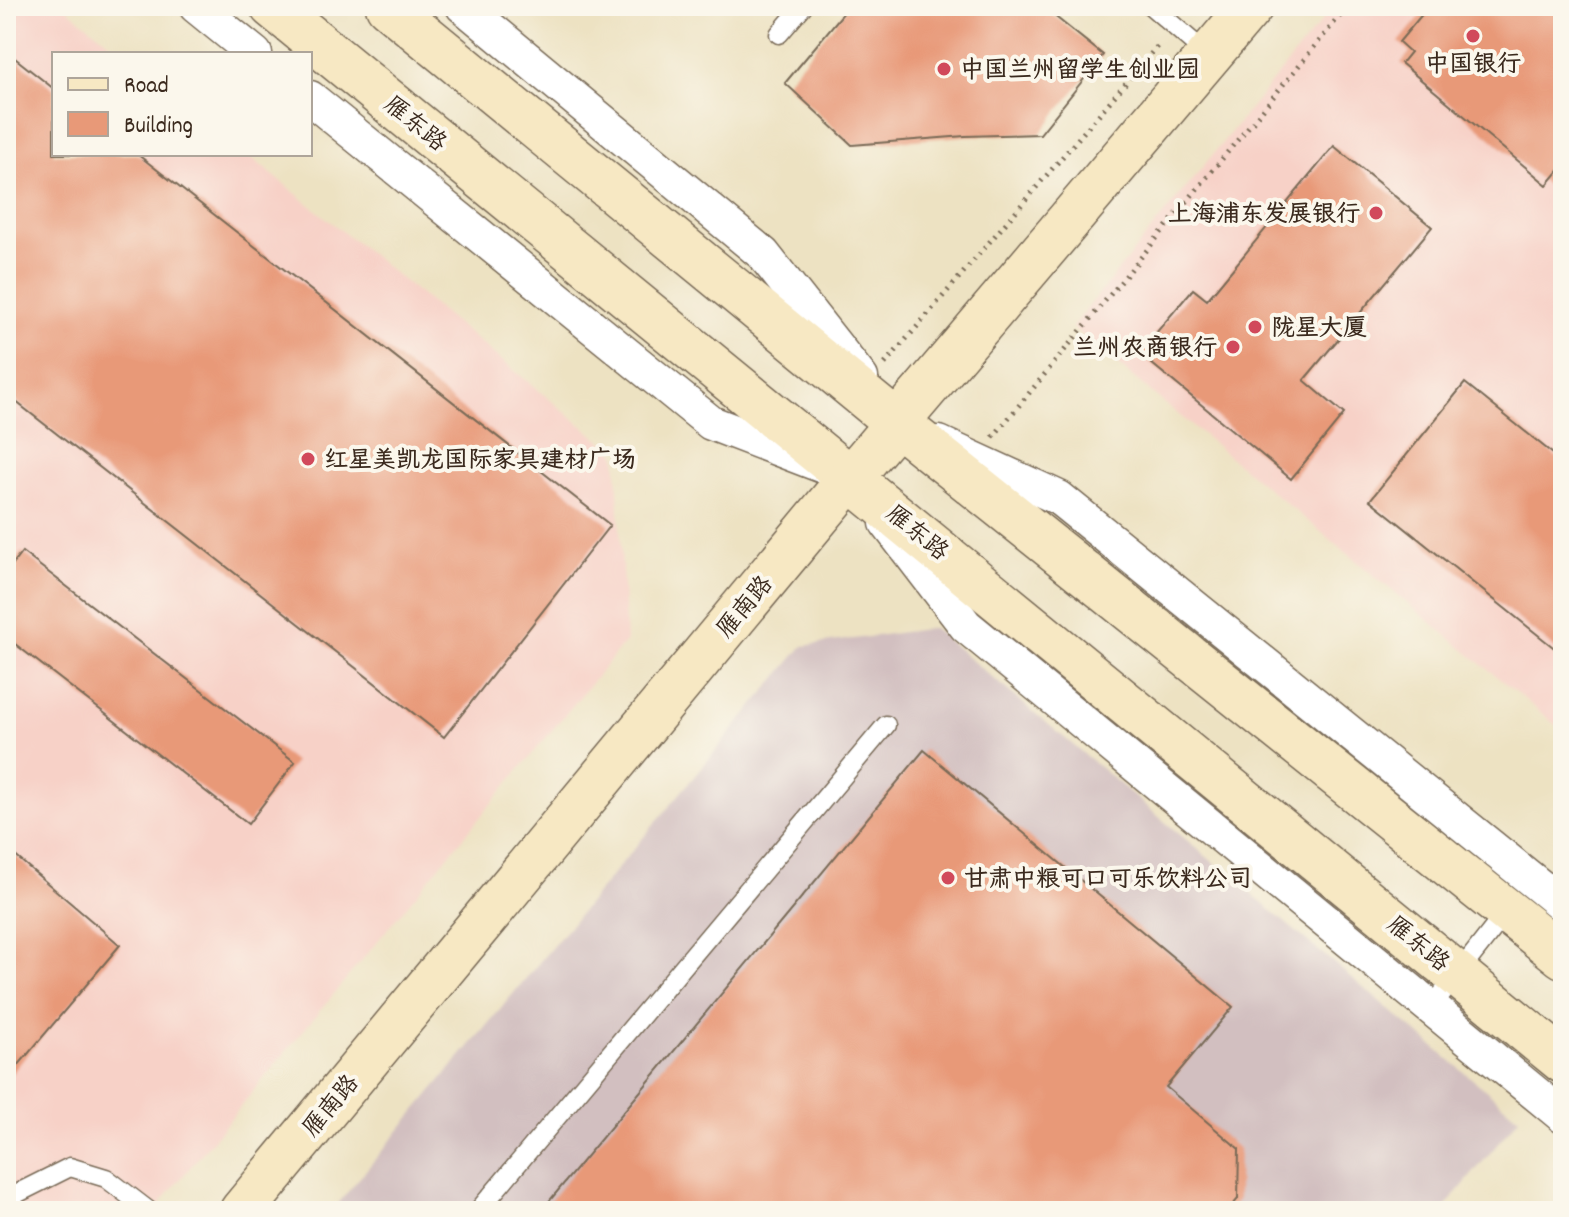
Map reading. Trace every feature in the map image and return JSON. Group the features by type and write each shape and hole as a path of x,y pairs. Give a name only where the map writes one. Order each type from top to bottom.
{"main road":[{"name":"雁东路","path":"272,6 851,477 1444,991 1563,1061"},
{"path":"388,6 898,424 1563,956"},
{"name":"雁南路","path":"242,1211 851,477 1251,6"}],"street":[{"path":"196,6 253,52"},
{"path":"463,6 763,254 898,424 1059,498 1563,905"},
{"path":"312,100 711,423 851,477"},
{"path":"1444,991 1563,1116"}],"lane":[{"path":"779,34 803,6"},
{"path":"1151,6 1209,56"},
{"path":"478,1211 886,725"},
{"path":"1444,991 1507,911"},
{"path":"6,1199 70,1167 106,1178 149,1211"}],"path":[{"path":"974,459 1348,6"},
{"path":"867,385 1174,26"}],"shaded area":[{"path":"6,6 64,6 121,52 52,52 52,156 249,156 616,453 626,641 154,1211 6,1211"},
{"path":"1334,6 1563,6 1563,731 1072,327"},
{"path":"933,628 1519,1118 1442,1211 332,1211 803,646"}],"building":[{"name":"中国兰州留学生创业园","path":"849,6 1042,6 1103,55 1040,134 852,145 785,83"},
{"path":"1429,6 1563,6 1563,166 1547,185 1401,63 1410,52 1399,42"},
{"name":"红星美凯龙国际家具建材广场","path":"6,51 52,87 52,156 140,156 610,525 444,737 6,394"},
{"name":"陇星大厦","path":"1334,146 1432,227 1304,380 1344,414 1291,479 1139,353 1193,289 1207,300"},
{"path":"1465,383 1563,462 1563,655 1370,500"},
{"path":"22,552 295,762 248,824 6,637 6,573"},
{"name":"甘肃中粮可口可乐饮料公司","path":"924,750 1233,1007 1166,1087 1239,1149 1238,1199 1228,1211 541,1211"},
{"path":"6,848 120,945 6,1080"}],"place":[{"name":"中国银行","path":"1473,36"},
{"name":"中国兰州留学生创业园","path":"944,69"},
{"name":"上海浦东发展银行","path":"1376,213"},
{"name":"陇星大厦","path":"1255,327"},
{"name":"兰州农商银行","path":"1233,347"},
{"name":"红星美凯龙国际家具建材广场","path":"308,459"},
{"name":"甘肃中粮可口可乐饮料公司","path":"948,878"}]}
